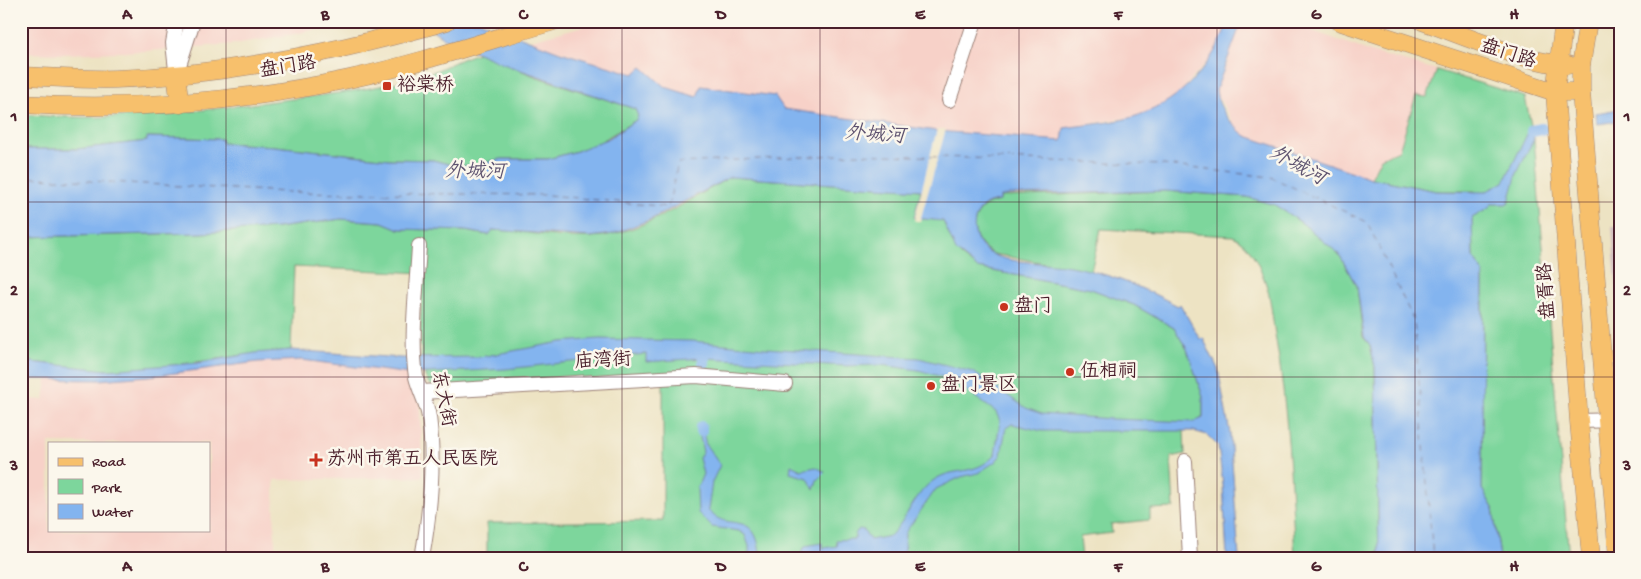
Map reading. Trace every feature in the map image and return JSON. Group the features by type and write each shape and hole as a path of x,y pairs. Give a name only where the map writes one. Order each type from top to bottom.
{"main road":[{"name":"盘门路","path":"21,76 98,79 176,75 306,56 399,35 447,21"},
{"name":"盘门路","path":"21,104 113,107 180,104 311,86 448,53 554,21"},
{"name":"盘门路","path":"1338,21 1555,92 1581,92"},
{"name":"盘门路","path":"1422,21 1557,64 1581,66"},
{"name":"盘胥路","path":"1564,21 1557,64 1555,92 1591,558"},
{"path":"1588,21 1581,66 1581,92 1613,421 1618,558"},
{"path":"176,75 180,104"}],"street":[{"path":"176,75 174,43 177,21"},
{"path":"176,75 193,21"},
{"path":"949,100 975,21"},
{"name":"东大街","path":"418,246 416,378 429,415 430,440 428,529 422,558"},
{"name":"庙湾街","path":"422,392 696,376 785,384"},
{"path":"1579,421 1613,421"},
{"path":"1185,461 1190,558"}],"shaded area":[{"path":"21,21 354,21 295,34 234,44 147,51 64,54 21,53"},
{"path":"603,21 1285,21 1374,53 1437,70 1427,97 1416,96 1399,150 1381,158 1371,178 1246,136 1236,128 1216,93 1229,59 1213,55 1177,96 1159,108 1138,116 1064,128 1062,141 937,131 784,109 774,96 702,87 697,98 665,87 642,68 634,74 527,41"},
{"path":"1612,226 1620,226 1620,343"},
{"name":"苏州市第五人民医院","path":"302,360 410,374 419,391 423,477 274,480 275,551 115,558 21,558 21,437 25,437 28,399 44,400 47,380 29,379 99,380 258,362"}],"green space":[{"path":"478,53 537,77 635,109 638,116 636,120 595,145 577,151 548,159 501,159 472,166 456,166 433,160 389,159 275,146 222,143 222,139 148,137 147,141 77,149 21,149 21,114 85,117 148,115 331,94 385,85 422,76"},
{"path":"1437,70 1525,97 1534,139 1569,558 1500,558 1493,508 1482,489 1483,272 1473,257 1472,218 1489,208 1475,191 1436,191 1371,178 1381,158 1399,150 1416,96 1427,97"},
{"name":"盘门景区","path":"730,177 922,190 943,221 961,256 977,268 1091,289 1134,305 1174,328 1187,349 1203,397 1203,417 1184,431 1185,454 1171,457 1174,508 1150,509 1150,520 1111,524 1112,533 1080,537 1082,558 487,558 487,523 663,521 663,380 435,388 426,378 421,355 423,273 294,267 291,350 177,365 109,370 21,361 21,237 201,233 277,228 341,219 382,222 399,229 465,231 488,235 493,230 562,237 603,236 653,220"},
{"path":"1165,191 1247,197 1275,205 1302,223 1339,254 1357,287 1363,337 1370,345 1375,367 1379,558 1295,558 1286,418 1270,300 1257,261 1245,244 1233,236 1101,229 1091,271 993,254 984,248 975,232 974,224 982,209 989,204 1000,201 1000,197"}],"water":[{"name":"外城河","path":"419,21 479,21 560,52 634,74 642,67 665,87 697,97 701,86 775,96 784,109 937,131 1062,141 1064,128 1130,118 1154,109 1169,100 1182,90 1205,66 1215,51 1228,21 1242,21 1216,90 1217,97 1226,116 1246,136 1371,178 1436,191 1485,192 1504,182 1531,126 1534,139 1517,173 1509,202 1506,204 1491,204 1489,208 1472,218 1473,257 1483,272 1482,489 1493,508 1500,558 1379,558 1375,367 1370,345 1364,337 1357,287 1339,254 1302,223 1275,205 1247,197 1165,191 1009,195 1000,197 1000,201 989,203 983,207 976,217 974,228 982,246 998,257 1084,269 1126,282 1178,306 1180,304 1200,339 1203,338 1218,369 1230,433 1239,558 1227,558 1223,486 1218,446 1207,435 1193,431 1042,431 1012,424 1006,428 1001,455 995,462 978,473 961,477 936,489 905,533 904,558 799,558 805,546 822,543 823,548 837,546 836,540 855,539 855,534 859,529 864,530 870,540 890,536 922,491 934,480 949,473 980,466 995,455 1000,421 996,412 950,379 918,370 881,365 847,366 704,358 646,362 646,354 506,369 410,374 302,360 258,362 160,375 99,380 21,379 21,361 107,370 197,363 255,353 291,350 401,358 480,357 561,342 599,339 692,341 765,348 919,358 973,372 1026,408 1042,414 1194,422 1203,418 1203,397 1187,349 1174,328 1134,305 1091,289 977,268 956,251 943,221 914,218 921,190 730,177 652,219 613,234 590,237 493,230 489,235 465,231 399,229 382,222 341,219 277,228 201,233 21,237 21,149 77,149 147,141 147,137 222,139 222,143 275,146 389,159 433,160 456,166 472,166 501,159 548,159 577,151 609,138 636,120 638,116 635,109 503,64 444,38"},
{"path":"1620,109 1620,121 1597,124 1596,113"},
{"path":"703,431 706,445 720,465 712,482 708,510 715,517 739,523 752,531 757,540 760,554 775,554 790,558 746,558 746,555 749,555 749,546 745,535 739,531 712,527 698,513 697,488 703,474 699,458 703,452 699,432"},
{"path":"791,465 801,470 816,467 825,472 817,480 814,490 808,478 790,473"}],"pier":[{"path":"937,129 946,129 920,221 916,221 914,220"}],"waterway":[{"path":"1532,131 1542,129"},
{"path":"704,358 704,363"}],"ferry route":[{"path":"21,177 286,192 548,195 668,207 678,163 858,154 1163,165 1271,177 1367,222 1414,321 1433,558"}],"place":[{"name":"裕棠桥","path":"387,86"},
{"name":"盘门","path":"1004,307"},
{"name":"伍相祠","path":"1070,372"},
{"name":"盘门景区","path":"931,386"},
{"name":"苏州市第五人民医院","path":"316,460"}]}
